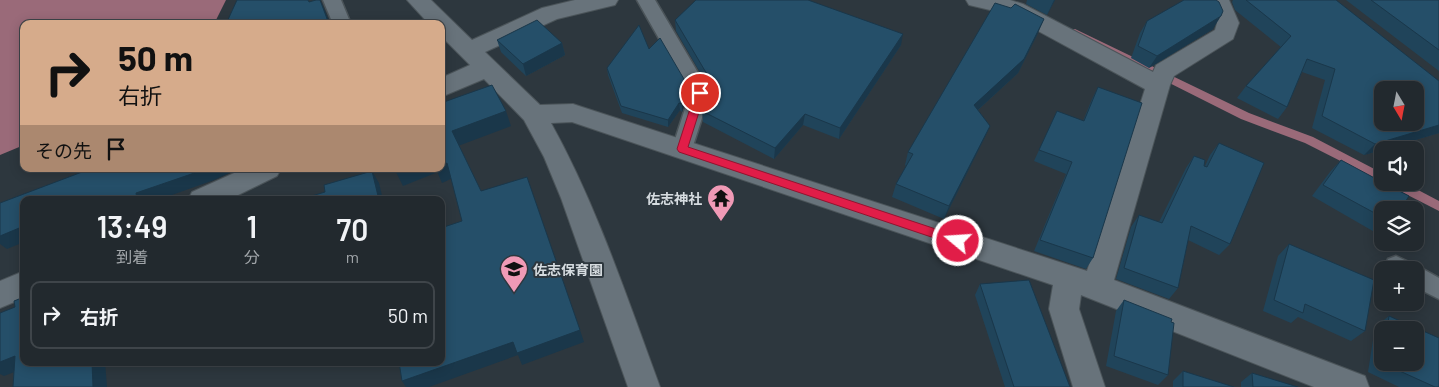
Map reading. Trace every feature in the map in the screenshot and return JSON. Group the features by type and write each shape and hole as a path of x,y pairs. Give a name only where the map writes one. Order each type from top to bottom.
{"street":[{"path":"418,0 439,20"},
{"path":"470,50 550,13 607,0"},
{"path":"977,0 992,2 1015,9 1162,78"},
{"path":"1089,387 1064,309 1083,282 1162,78 1225,34 1228,23 1218,0"},
{"path":"445,26 534,114 557,157 575,198 644,387"},
{"path":"445,86 488,67"},
{"path":"534,114 573,113 1083,282 1353,387"},
{"path":"211,196 262,172"},
{"path":"0,295 20,286"}],"lane":[{"path":"332,0 340,20"},
{"path":"646,0 700,93 682,149"},
{"path":"1424,281 1439,289"}],"shaded area":[{"path":"0,0 226,0 216,20 20,20 20,147 0,155"}],"building":[{"path":"237,0 308,0 309,2 320,0 328,20 228,20"},
{"path":"696,0 808,0 903,34 840,128 805,114 775,148 702,111 711,81 675,20"},
{"path":"1184,0 1216,0 1223,11 1221,16 1157,56 1138,46 1147,21"},
{"path":"1246,0 1336,0 1439,81 1439,125 1424,129 1424,81 1374,81 1374,131 1419,131 1385,141 1374,141 1374,143 1322,116 1335,69 1307,59 1287,107 1246,86 1291,36"},
{"path":"1371,0 1439,0 1439,50"},
{"path":"995,3 1011,8 1015,4 1044,19 1024,59 974,105 990,126 949,206 896,184 913,154 908,152"},
{"path":"537,20 562,43 523,64 497,40"},
{"path":"639,25 649,49 660,38 688,86 682,104 679,103 668,120 621,106 607,68"},
{"path":"492,85 506,111 452,131 481,191 527,177 580,330 517,353 513,342 445,366 445,227 462,221 447,163 445,164 445,102"},
{"path":"1098,87 1142,103 1093,258 1040,240 1072,162 1039,150 1057,111 1084,121"},
{"path":"1219,143 1264,163 1230,244 1191,226 1178,288 1124,268 1139,215 1162,223 1194,156 1205,160 1204,166 1207,167"},
{"path":"1341,160 1374,177 1374,191 1400,191 1409,196 1406,201 1374,201 1374,213 1323,185"},
{"path":"82,172 197,172 136,193 136,196 20,196 20,228 0,236 0,203"},
{"path":"372,172 378,196 312,196 325,192 324,185"},
{"path":"1289,244 1374,280 1365,331 1305,304 1303,313 1274,300"},
{"path":"1029,280 1070,387 1014,387 980,284"},
{"path":"20,299 20,366 92,366 93,387 13,387 15,356 0,362 0,313 15,307 14,301"},
{"path":"1124,300 1172,319 1171,322 1174,323 1168,375 1114,356"},
{"path":"1389,316 1400,321 1388,321"},
{"path":"1424,331 1439,338 1439,387 1435,387 1400,371 1424,371"},
{"path":"400,366 445,366 402,381"},
{"path":"1183,371 1234,387 1183,387"},
{"path":"1252,373 1298,387 1253,387"}],"waterway":[{"path":"1075,32 1245,116 1309,140 1374,174"},
{"path":"1410,191 1439,206"}],"place":[{"name":"佐志神社","path":"721,222"},
{"name":"佐志保育園","path":"514,293"}],"route":[{"path":"700,93 682,149 958,241"}]}
